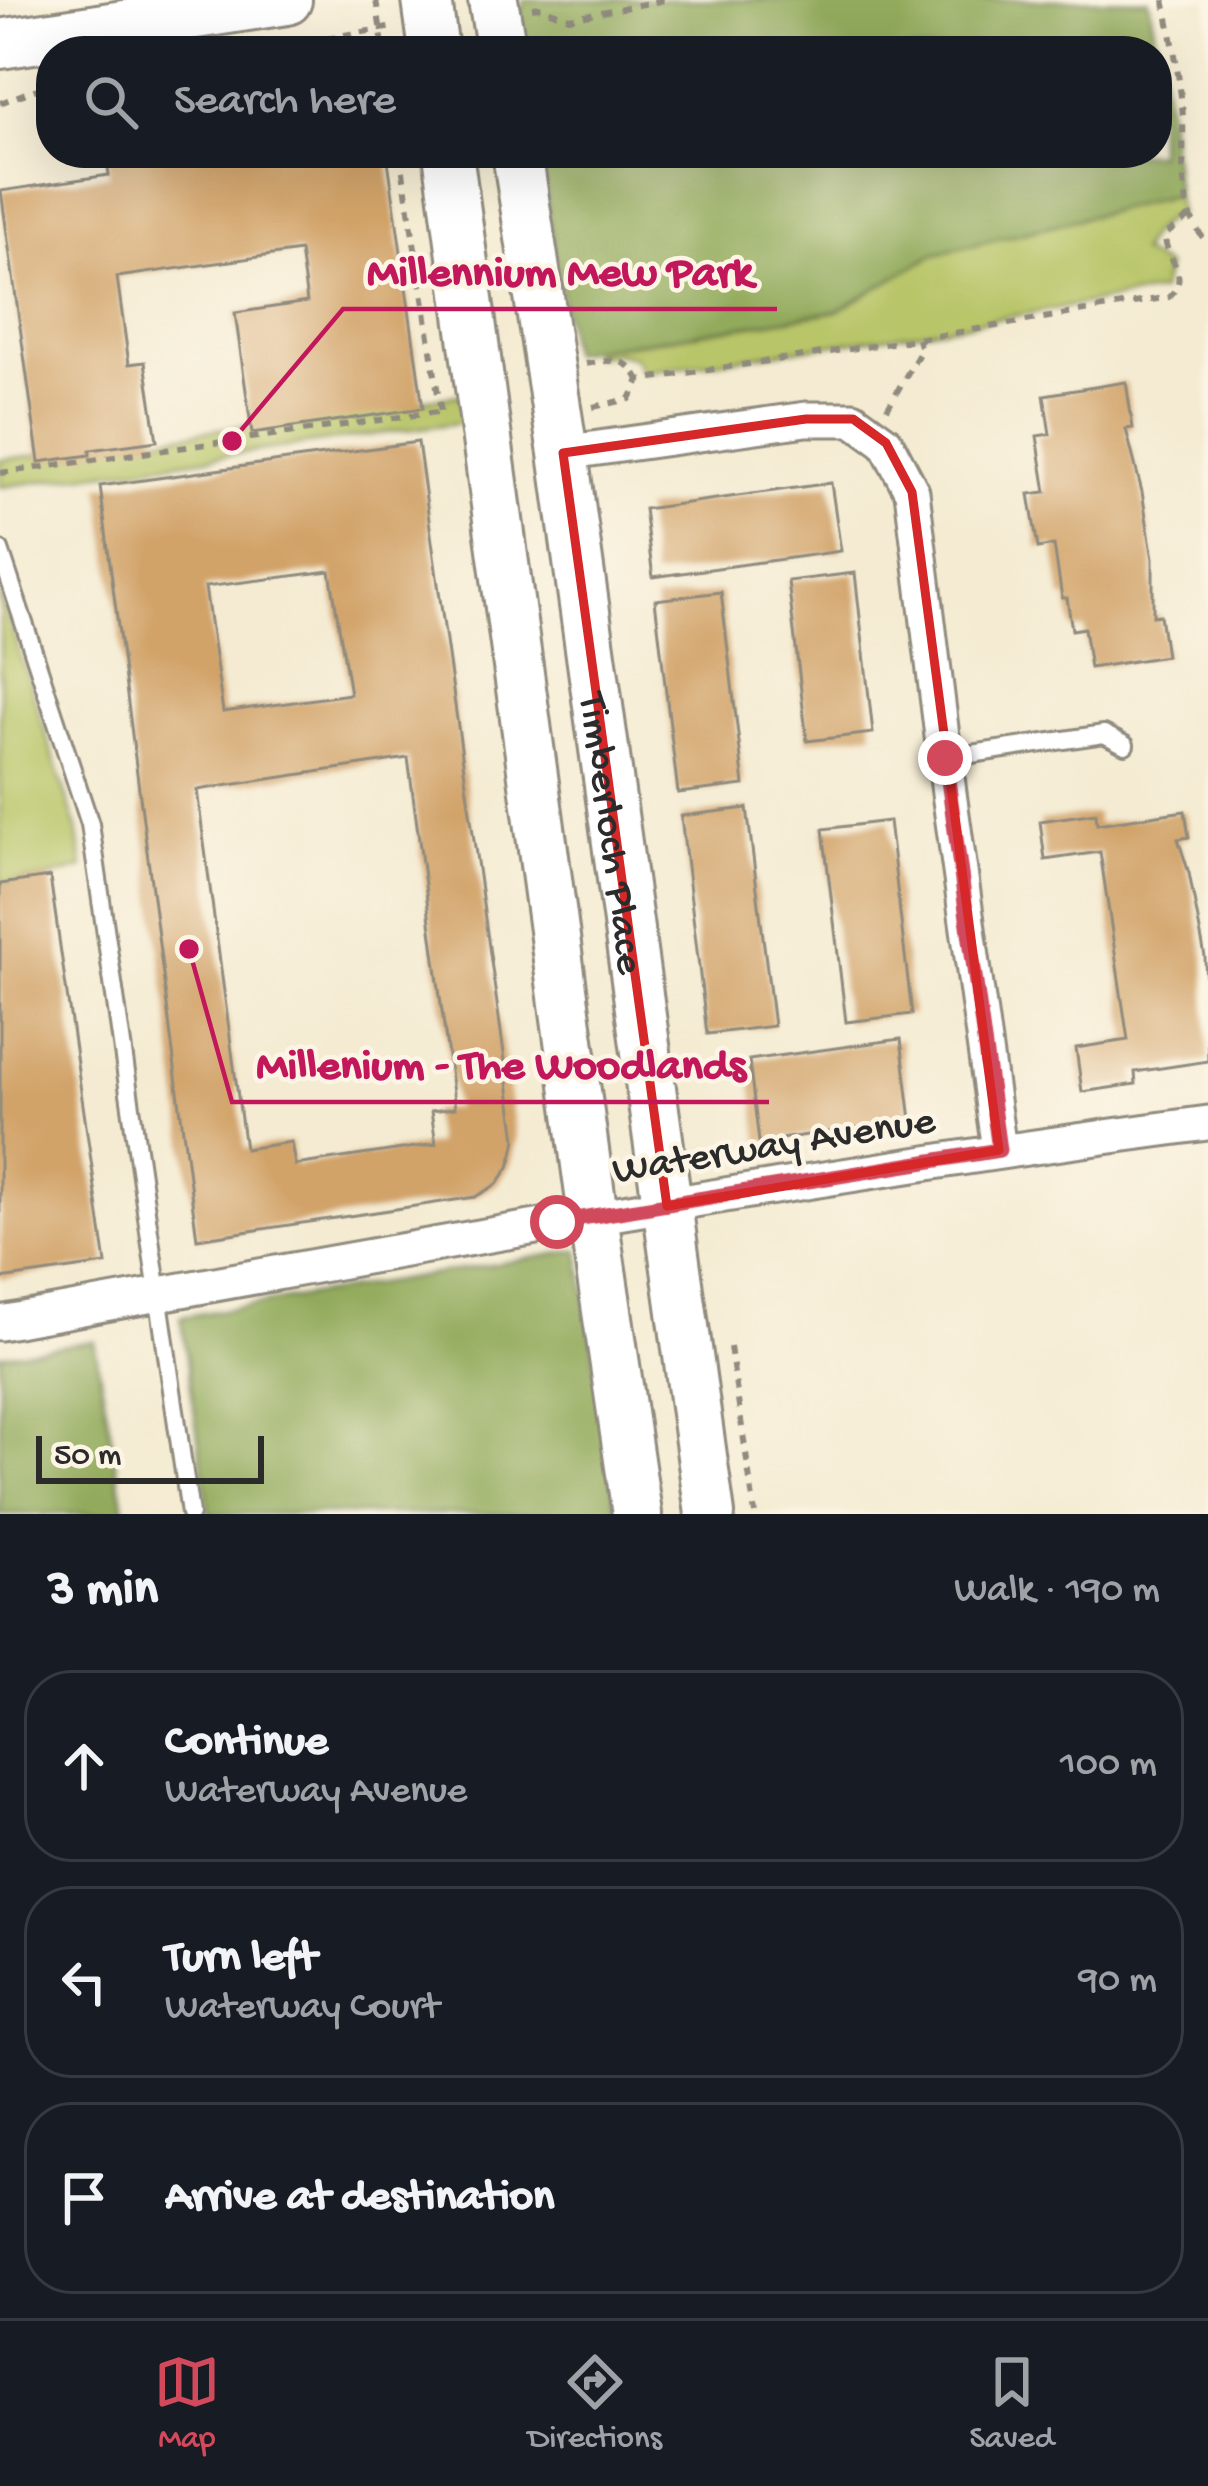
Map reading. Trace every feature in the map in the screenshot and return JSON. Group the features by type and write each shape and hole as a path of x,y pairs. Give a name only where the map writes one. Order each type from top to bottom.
{"street":[{"path":"52,36 287,0"},
{"path":"427,0 432,36"},
{"path":"506,36 516,4"},
{"path":"0,44 36,38"},
{"name":"Timberloch Place","path":"450,168 637,1514"},
{"name":"Timberloch Place","path":"519,168 710,1514"},
{"path":"560,433 853,419 886,443 912,492 999,1150"},
{"name":"Waterway Avenue","path":"0,1323 593,1216 999,1150 1208,1123"}],"lane":[{"path":"0,550 90,824 190,1514"},
{"path":"945,758 1104,734 1125,745"}],"path":[{"path":"376,0 382,36"},
{"path":"516,4 569,18 665,0"},
{"path":"1163,0 1172,36"},
{"path":"1172,38 1183,109 1186,200 1197,232 1208,243"},
{"path":"0,103 36,90"},
{"path":"639,380 1169,298 1180,276 1163,243 1165,235 1190,216"},
{"path":"873,433 921,350 918,339"},
{"path":"560,433 631,399 639,380 634,369 615,359 584,365"},
{"path":"0,473 483,405"}],"highlighted area":[{"path":"806,419 853,419 886,443 912,492 999,1150 667,1206 563,453"}],"green space":[{"path":"524,0 1149,0 1155,36 523,36 520,11"},
{"path":"1172,153 1176,195 935,254 837,311 570,353 542,168 1172,168"},
{"path":"1176,195 1179,213 1156,229 1140,252 1166,267 1161,291 643,372 634,357 593,356 593,350 837,311 935,254"},
{"path":"460,395 464,422 0,487 0,460"},
{"path":"0,593 77,829 83,868 0,884"},
{"path":"579,1250 617,1514 209,1514 181,1317"},
{"path":"94,1341 125,1514 0,1514 0,1355"}],"building":[{"path":"108,168 389,168 423,408 252,433 235,313 307,302 300,251 117,277 129,364 145,362 157,441 39,462 1,191 109,175"},
{"path":"1126,382 1133,428 1126,429 1153,559 1153,616 1160,615 1166,656 1090,668 1084,628 1072,630 1067,598 1062,598 1054,545 1038,548 1029,494 1046,492 1037,436 1050,434 1044,395"},
{"path":"418,442 516,1139 509,1167 497,1184 475,1197 197,1239 100,486","holes":["330,571 350,694 223,712 205,587","408,758 455,1108 431,1111 436,1144 295,1165 291,1142 245,1149 197,790"]},
{"path":"831,483 841,551 653,577 644,509"},
{"path":"855,573 873,733 807,741 788,581"},
{"path":"721,592 744,785 678,793 655,600"},
{"path":"747,808 774,1026 707,1034 681,816"},
{"path":"1185,811 1189,837 1178,839 1205,957 1208,1061 1135,1072 1136,1084 1082,1092 1076,1048 1128,1040 1100,852 1045,860 1040,821 1096,813 1097,824"},
{"path":"889,821 912,1014 846,1022 823,829"},
{"path":"50,877 106,1264 0,1279 0,884"},
{"path":"901,1039 911,1120 759,1142 749,1060"}],"place":[{"name":"Millennium Mew Park","path":"232,441"},
{"name":"Millenium - The Woodlands","path":"189,949"}],"route":[{"path":"557,1222 999,1150 945,758"}]}
